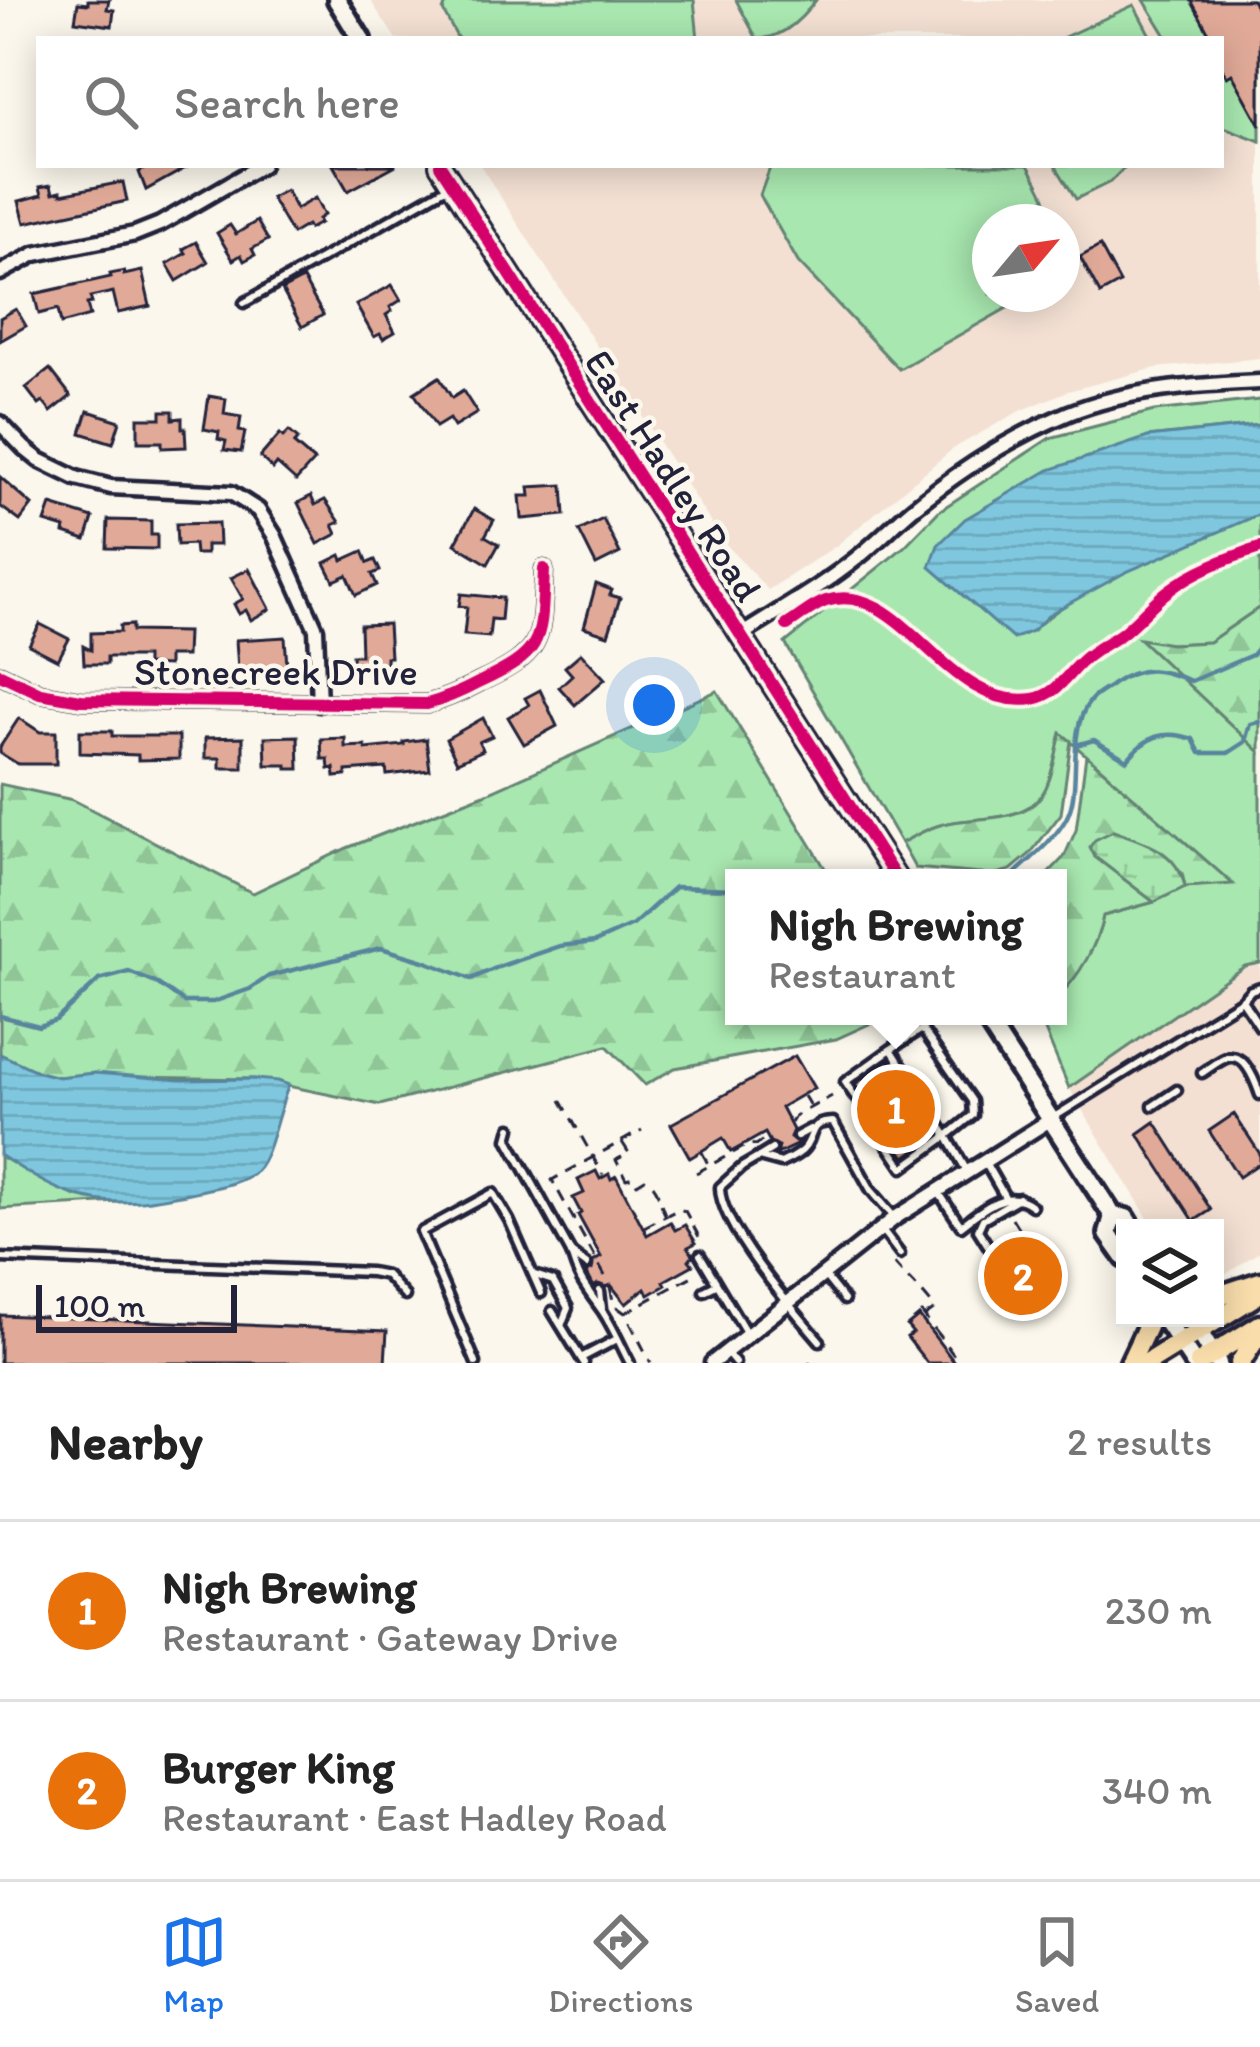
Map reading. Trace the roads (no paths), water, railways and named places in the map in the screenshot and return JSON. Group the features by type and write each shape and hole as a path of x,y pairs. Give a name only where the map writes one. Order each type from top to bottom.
{"main road":[{"path":"1224,1294 1260,1282"},
{"path":"1224,1310 1260,1293"},
{"path":"1130,1363 1147,1327"},
{"path":"1147,1363 1180,1342 1192,1327"},
{"path":"1206,1361 1260,1329"},
{"path":"1240,1363 1260,1329"}],"street":[{"path":"338,0 359,36"},
{"path":"0,273 35,254 135,234 160,224 257,168"},
{"name":"East Hadley Road","path":"442,168 890,869"},
{"path":"741,635 856,559 989,452 1032,430 1072,411 1119,398 1180,387 1260,382"},
{"path":"0,423 39,460 76,478 111,487 231,493 259,511 316,629 319,704"},
{"name":"Stonecreek Drive","path":"0,674 40,693 81,700 427,704 511,668 529,653 539,633 544,569"},
{"path":"990,1025 1113,1216 1127,1219"},
{"path":"712,1363 731,1358 748,1335 895,1218 1050,1120"},
{"path":"1113,1216 1108,1234 1116,1245"},
{"path":"1171,1327 1180,1342 1206,1361"},
{"path":"1196,1327 1206,1361"}],"lane":[{"path":"244,303 452,184"},
{"path":"1050,1120 1260,987"},
{"path":"1242,1000 1260,1027"},
{"path":"922,1029 972,1101 973,1115 947,1136 903,1168 845,1082 922,1029"},
{"path":"891,1049 967,1172"},
{"path":"1202,1073 1228,1057 1236,1058 1260,1095"},
{"path":"1153,1106 1177,1090"},
{"path":"796,1136 832,1122 871,1190 895,1218"},
{"path":"512,1128 508,1138 571,1253 590,1298 630,1363"},
{"path":"759,1157 781,1163 793,1157 806,1146 813,1128"},
{"path":"772,1149 727,1179 719,1195 752,1256 820,1341"},
{"path":"984,1161 1005,1198"},
{"path":"937,1190 961,1226 1005,1198 1019,1198 1032,1206"},
{"path":"476,1363 422,1232 493,1192 542,1293"},
{"path":"1019,1198 979,1222 978,1230 1033,1309"},
{"path":"881,1229 900,1254"},
{"path":"699,1251 748,1335"},
{"path":"571,1253 587,1265"},
{"path":"0,1258 371,1272 386,1275 406,1296"},
{"path":"533,1274 553,1281 568,1308 561,1325"},
{"path":"824,1274 844,1300"},
{"path":"704,1291 716,1285"},
{"path":"599,1291 602,1311"},
{"path":"552,1312 582,1360 617,1339"}],"water":[{"path":"1260,425 1260,514 1126,572 1050,614 1032,631 1013,639 930,567 938,545 965,519 1049,470 1148,437"},
{"path":"0,1054 58,1077 95,1073 180,1080 255,1079 289,1085 266,1155 251,1175 172,1197 106,1201 55,1187 0,1155"}],"waterway":[{"path":"1020,869 1067,817 1079,727 1093,698 1142,671 1191,681 1252,655 1260,645"},
{"path":"1076,745 1094,740 1127,760 1149,740 1173,735 1193,739 1200,753 1228,753 1245,742 1250,724 1260,722"},
{"path":"0,1016 39,1026 56,1020 99,980 129,972 184,1002 213,1002 250,989 269,976 381,948 471,979 560,946 595,942 633,925 675,887 725,889"}],"place":[{"name":"Nigh Brewing","path":"896,1109"},
{"name":"Burger King","path":"1023,1276"}]}
